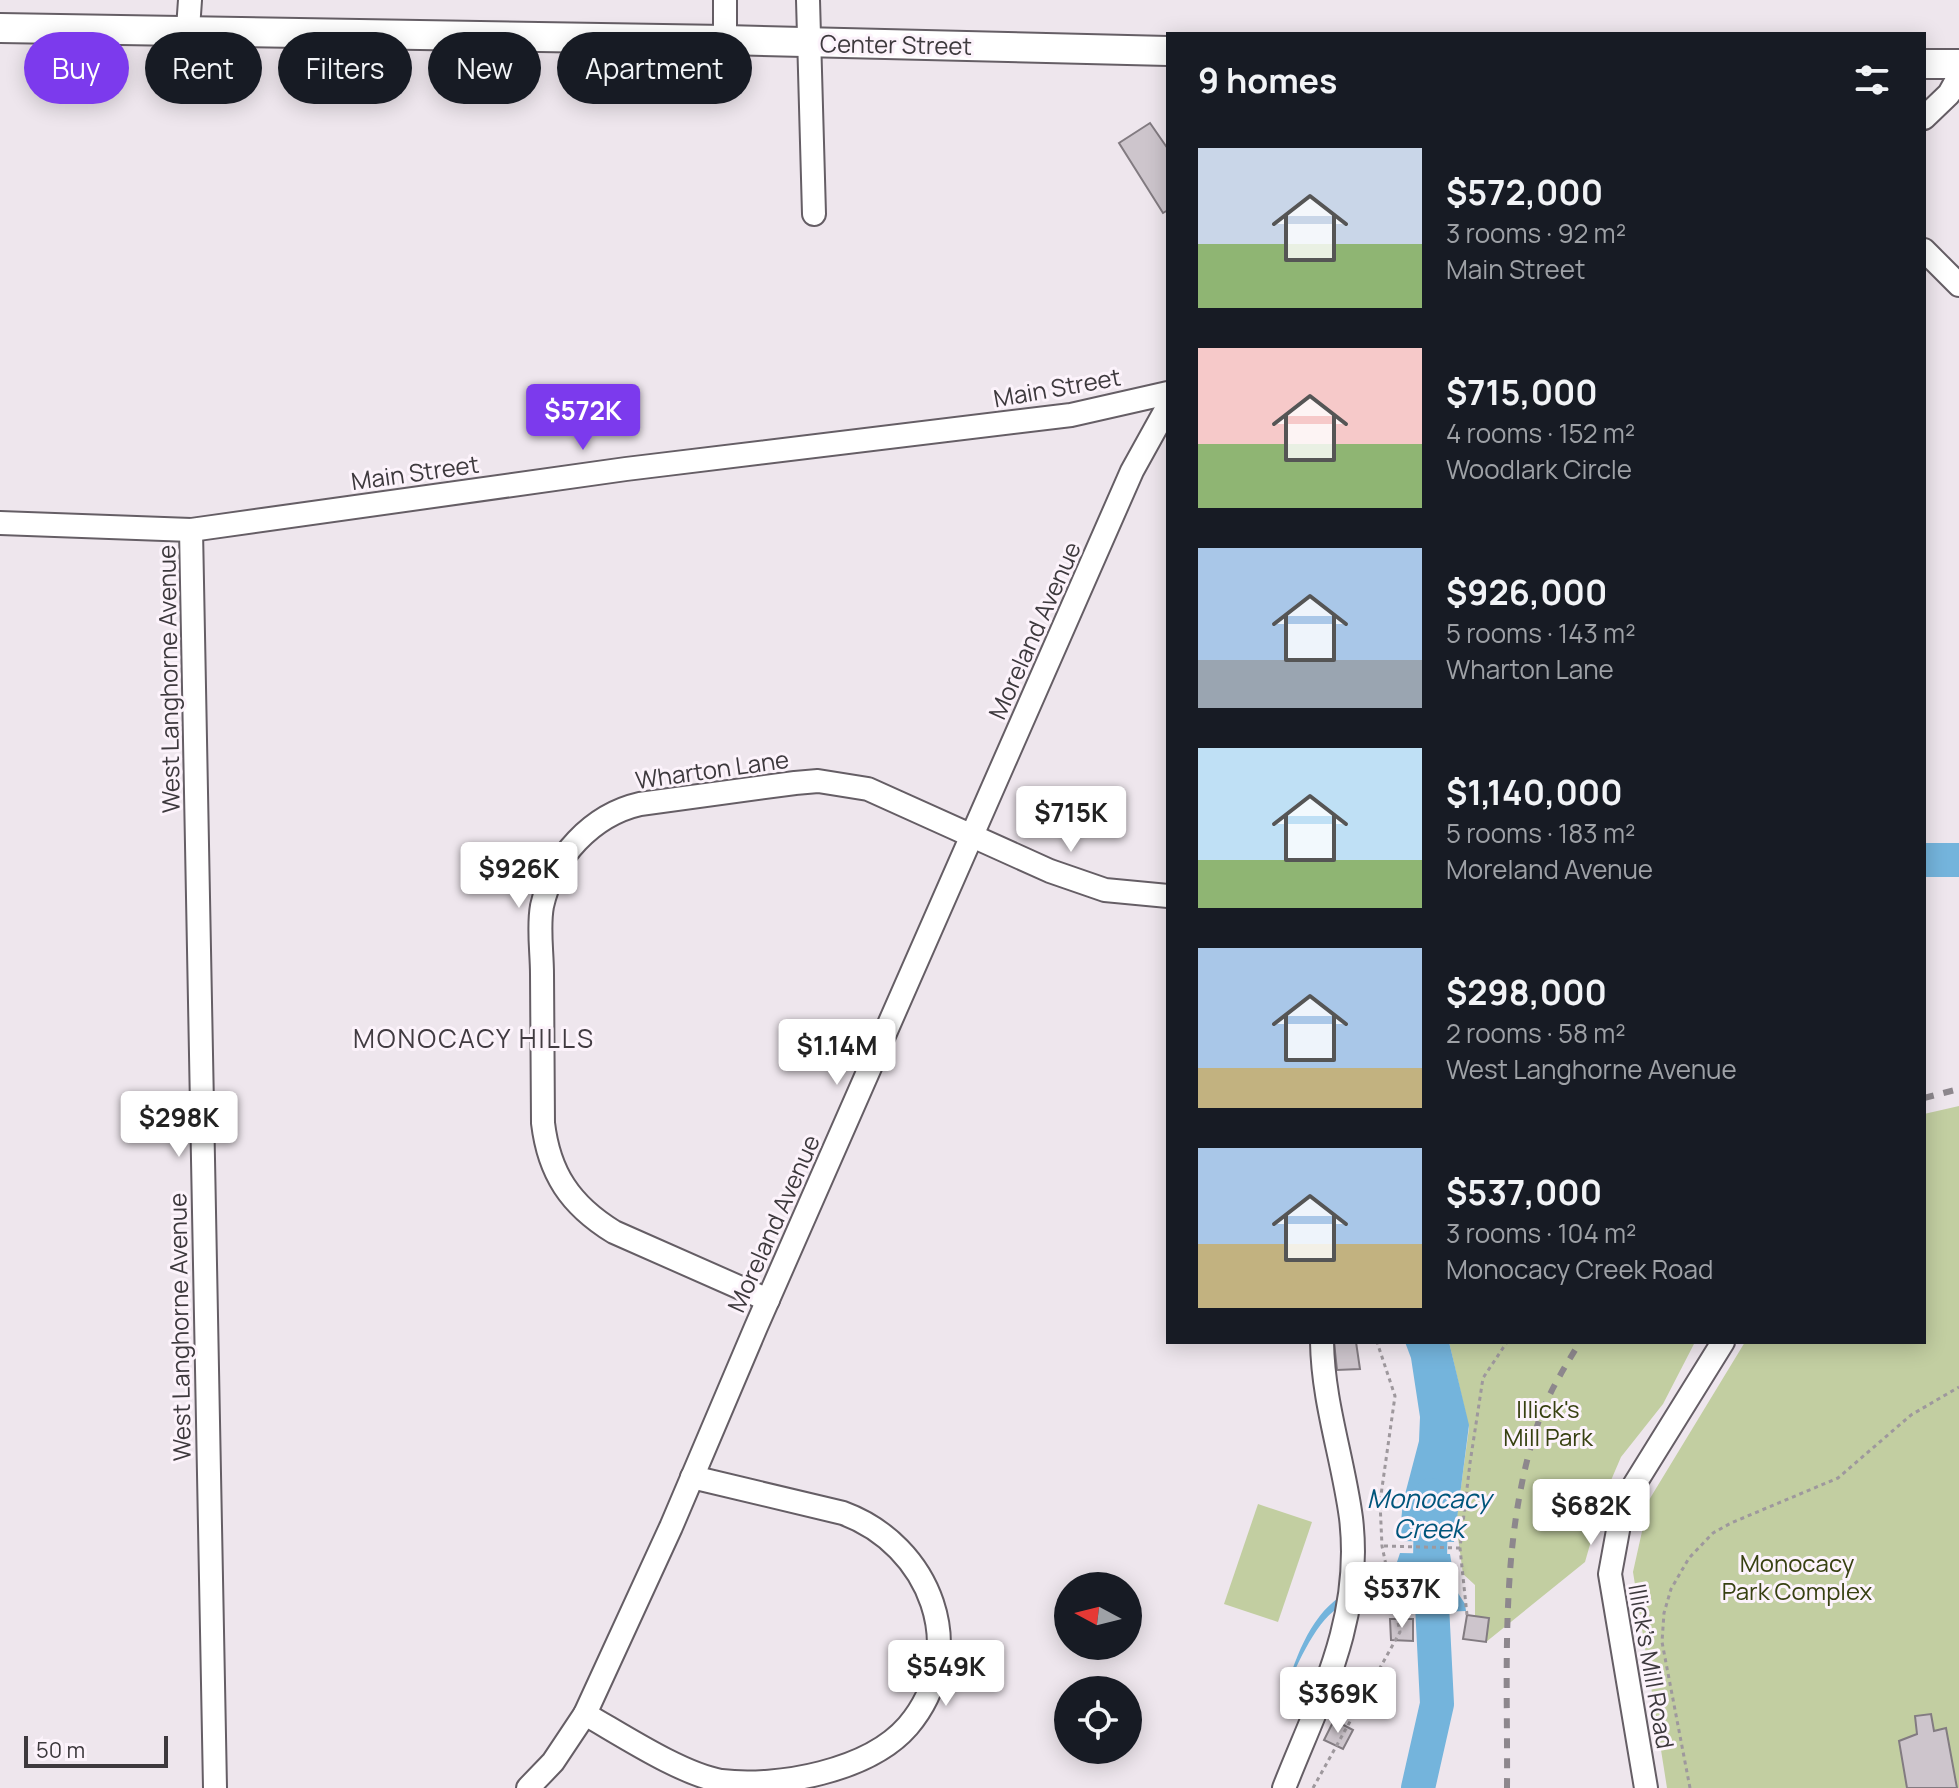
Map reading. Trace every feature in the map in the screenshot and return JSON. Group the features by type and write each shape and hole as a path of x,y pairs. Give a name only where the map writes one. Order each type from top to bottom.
{"main road":[{"name":"Center Street","path":"0,28 557,37"},
{"name":"Center Street","path":"752,41 1166,51"},
{"path":"1926,64 1959,64"}],"street":[{"path":"188,29 190,0"},
{"path":"725,0 725,32"},
{"path":"808,0 814,214"},
{"path":"1926,116 1949,94 1959,76"},
{"path":"1926,252 1959,285"},
{"name":"Main Street","path":"0,523 191,530 611,471 1071,415 1166,393"},
{"name":"Moreland Avenue","path":"528,1788 553,1762 585,1714 692,1477 1132,471 1166,410"},
{"name":"West Langhorne Avenue","path":"191,530 215,1788"},
{"name":"Wharton Lane","path":"768,1300 614,1232 593,1219 560,1183 546,1147 543,1123 542,908 555,871 591,827 618,809 687,796 818,781 868,789 1050,871 1105,890 1166,896"},
{"path":"1284,1788 1343,1639 1353,1581 1350,1516 1331,1428 1322,1344"},
{"name":"Illick's Mill Road","path":"1646,1788 1610,1574 1612,1562 1623,1503 1722,1344"},
{"path":"585,1714 696,1773 719,1781 769,1785 810,1777 858,1761 893,1740 907,1726 931,1685 937,1658 937,1618 924,1582 893,1541 865,1521 843,1513 692,1477"}],"path":[{"path":"1313,1788 1400,1632 1382,1546 1380,1502 1395,1396 1378,1344"},
{"path":"1467,1615 1460,1548 1483,1378 1506,1344"},
{"path":"1690,1788 1662,1642 1664,1613 1671,1589 1689,1558 1713,1533 1731,1523 1838,1478 1911,1415 1959,1387"},
{"path":"1382,1546 1460,1548"}],"green space":[{"name":"Monocacy Park Complex","path":"1959,1106 1959,1788 1667,1788 1633,1572 1649,1500 1744,1344 1926,1344 1926,1114"},
{"name":"Illick's Mill Park","path":"1449,1344 1694,1344 1663,1404 1621,1457 1603,1499 1585,1562 1486,1642 1489,1619 1475,1616 1475,1585 1463,1574 1456,1523 1469,1428"},
{"path":"1258,1504 1312,1522 1278,1622 1224,1604"}],"water":[{"name":"Monocacy Creek","path":"1406,1344 1449,1344 1469,1425 1454,1542 1399,1541 1403,1502 1419,1441 1420,1417 1411,1358"},
{"name":"Monocacy Creek","path":"1400,1553 1450,1554 1456,1590 1466,1611 1413,1613 1397,1562"},
{"path":"1340,1597 1338,1608 1321,1625 1306,1648 1284,1697 1292,1670 1311,1629 1319,1616"}],"building":[{"path":"1150,123 1166,146 1166,211 1163,213 1119,143"},
{"path":"1334,1344 1356,1344 1360,1369 1337,1370"},
{"path":"1467,1615 1489,1618 1486,1642 1463,1639"},
{"path":"1390,1619 1413,1619 1413,1641 1391,1640"},
{"path":"1931,1714 1934,1731 1946,1728 1957,1788 1907,1788 1899,1741 1917,1734 1915,1716"},
{"path":"1334,1720 1353,1730 1343,1749 1324,1740"}],"waterway":[{"name":"Monocacy Creek","path":"1926,860 1959,860"},
{"name":"Monocacy Creek","path":"1418,1788 1437,1704 1430,1565 1431,1495"}],"railway":[{"path":"1926,1097 1959,1089"},
{"path":"1507,1788 1508,1598 1518,1504 1542,1412 1579,1344"}],"district":[{"name":"MONOCACY HILLS","path":"474,1038"}]}
